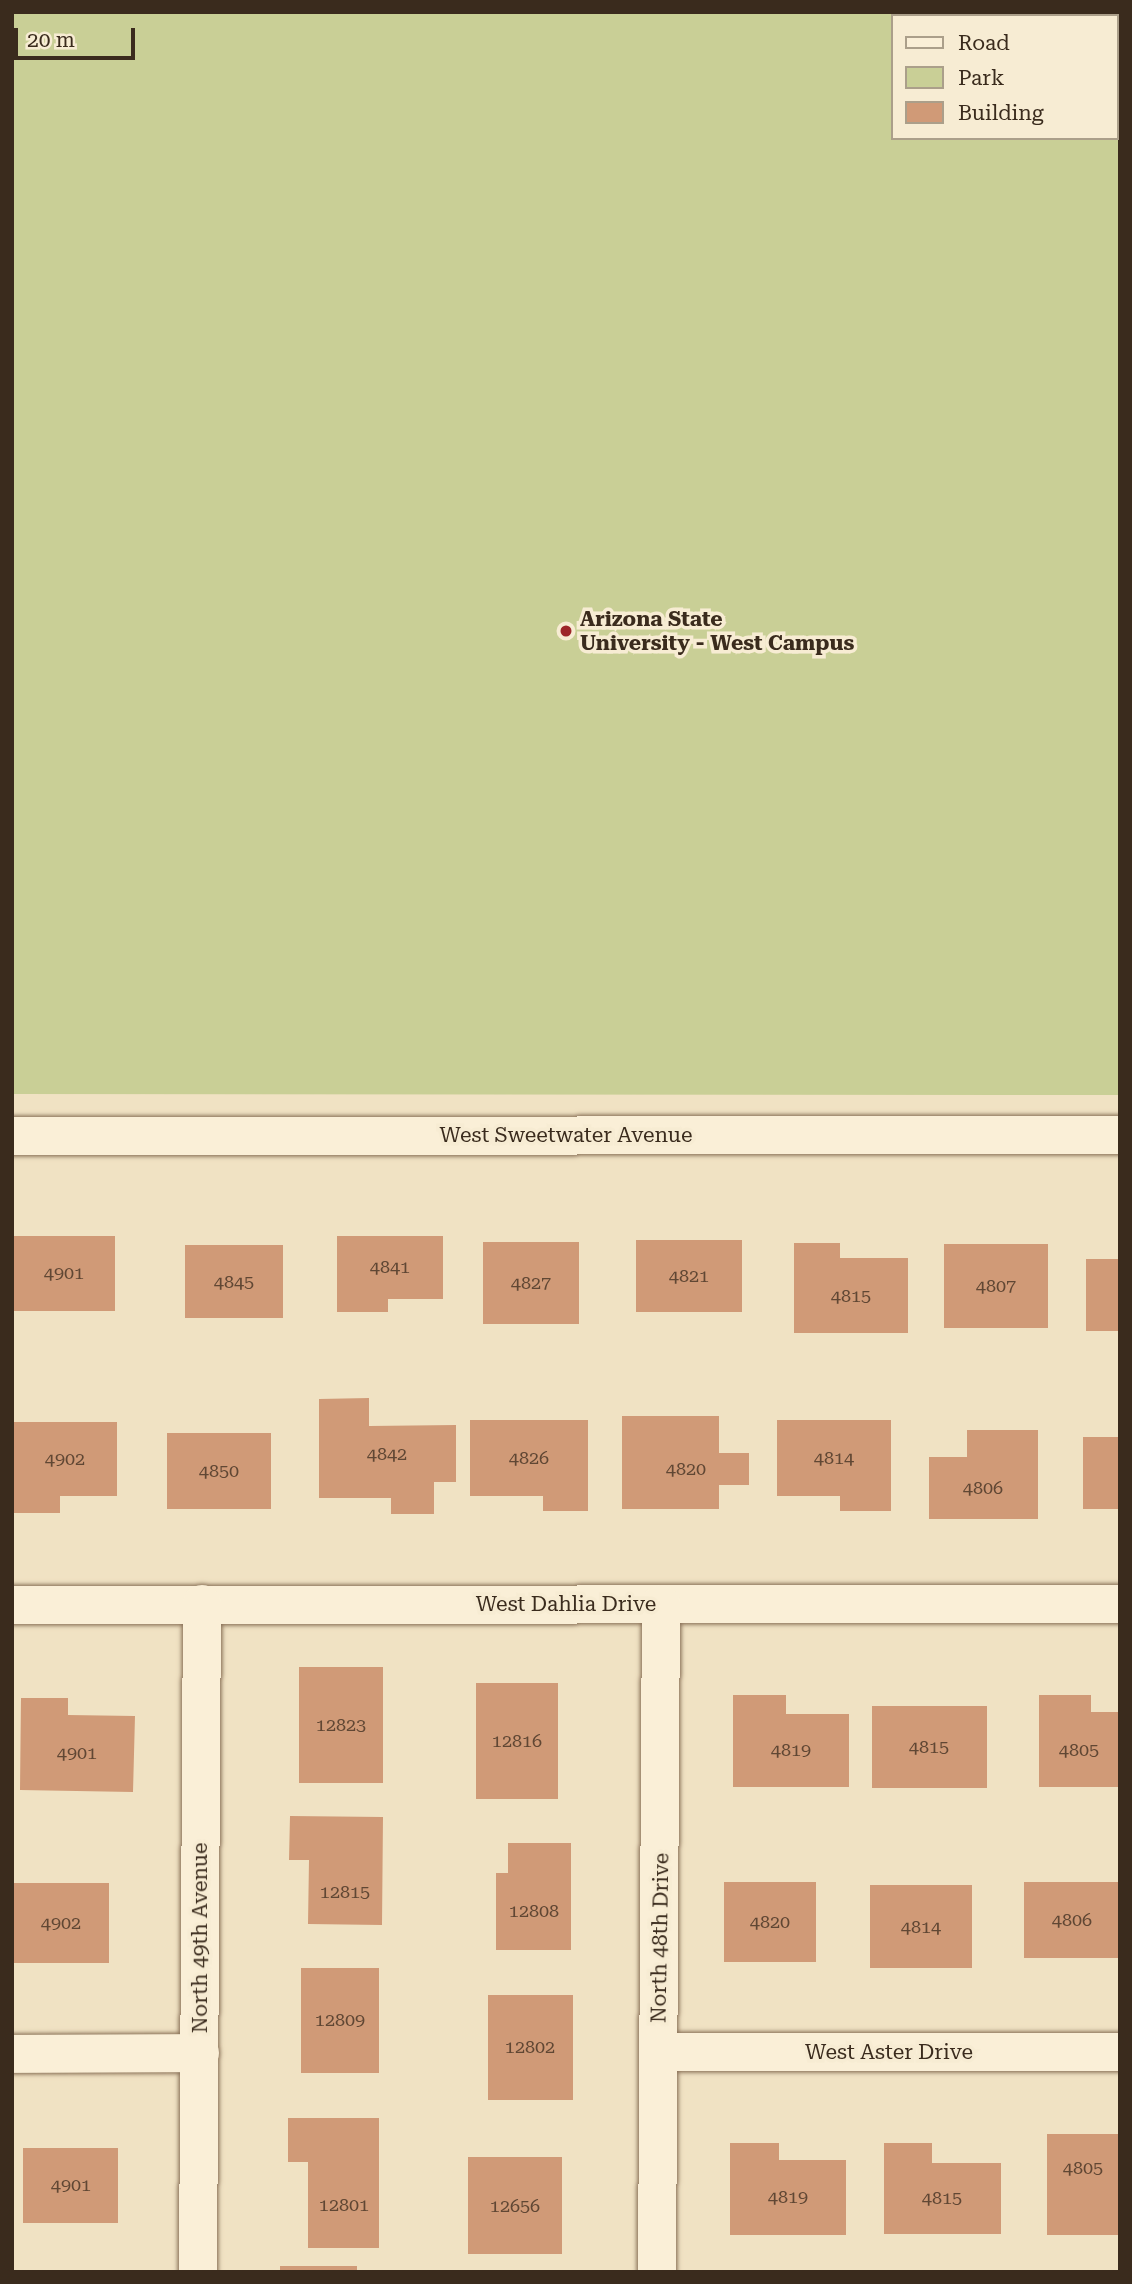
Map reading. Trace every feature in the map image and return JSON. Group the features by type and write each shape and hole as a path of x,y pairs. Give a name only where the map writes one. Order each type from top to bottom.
{"street":[{"name":"West Sweetwater Avenue","path":"12,1136 1120,1135"},
{"name":"North 49th Avenue","path":"198,2272 202,1604"},
{"name":"North 48th Drive","path":"657,2272 661,1604"},
{"name":"West Dahlia Drive","path":"12,1605 1120,1604"},
{"name":"West Aster Drive","path":"659,2052 1120,2052"},
{"path":"12,2053 200,2053"}],"green space":[{"name":"Arizona State University - West Campus","path":"12,12 1120,12 1120,1095 12,1094"}],"building":[{"path":"12,1236 115,1236 115,1311 12,1311"},
{"path":"337,1236 443,1236 443,1299 388,1299 388,1312 337,1312"},
{"path":"636,1240 742,1240 742,1312 636,1312"},
{"path":"483,1242 579,1242 579,1324 483,1324"},
{"path":"794,1243 840,1243 840,1258 908,1258 908,1333 794,1333"},
{"path":"944,1244 1048,1244 1048,1328 944,1328"},
{"path":"185,1245 283,1245 283,1318 185,1318"},
{"path":"1086,1259 1120,1259 1120,1331 1086,1331"},
{"path":"369,1398 369,1426 456,1425 456,1482 434,1482 434,1514 391,1514 391,1498 319,1498 319,1399"},
{"path":"622,1416 719,1416 719,1453 749,1453 749,1485 719,1485 719,1509 622,1509"},
{"path":"470,1420 588,1420 588,1511 543,1511 543,1496 470,1496"},
{"path":"777,1420 891,1420 891,1511 840,1511 840,1496 777,1496"},
{"path":"12,1422 117,1422 117,1496 60,1496 60,1513 12,1513"},
{"path":"967,1430 1038,1430 1038,1519 929,1519 929,1457 967,1457"},
{"path":"167,1433 271,1433 271,1509 167,1509"},
{"path":"1083,1437 1120,1437 1120,1509 1083,1509"},
{"path":"299,1667 383,1667 383,1783 299,1783"},
{"path":"476,1683 558,1683 558,1799 476,1799"},
{"path":"733,1695 786,1695 786,1714 849,1714 849,1787 733,1787"},
{"path":"1039,1695 1091,1695 1091,1712 1120,1712 1120,1787 1039,1787"},
{"path":"21,1698 68,1698 68,1715 135,1716 133,1792 20,1790"},
{"path":"872,1706 987,1706 987,1788 872,1788"},
{"path":"290,1816 383,1817 382,1925 308,1924 309,1860 289,1860"},
{"path":"508,1843 571,1843 571,1950 496,1950 496,1873 508,1873"},
{"path":"724,1882 816,1882 816,1962 724,1962"},
{"path":"1024,1882 1119,1882 1119,1958 1024,1958"},
{"path":"12,1883 109,1883 109,1963 12,1963"},
{"path":"870,1885 972,1885 972,1968 870,1968"},
{"path":"301,1968 379,1968 379,2073 301,2073"},
{"path":"488,1995 573,1995 573,2100 488,2100"},
{"path":"288,2118 379,2118 379,2248 308,2248 308,2162 288,2162"},
{"path":"1047,2134 1120,2134 1120,2235 1047,2235"},
{"path":"730,2143 779,2143 779,2160 846,2160 846,2235 730,2235"},
{"path":"884,2143 932,2143 932,2163 1001,2163 1001,2234 884,2234"},
{"path":"23,2148 118,2148 118,2223 23,2223"},
{"path":"468,2157 562,2157 562,2254 468,2254"},
{"path":"280,2266 357,2266 357,2272 280,2272"}],"place":[{"name":"Arizona State University - West Campus","path":"566,631"}]}
